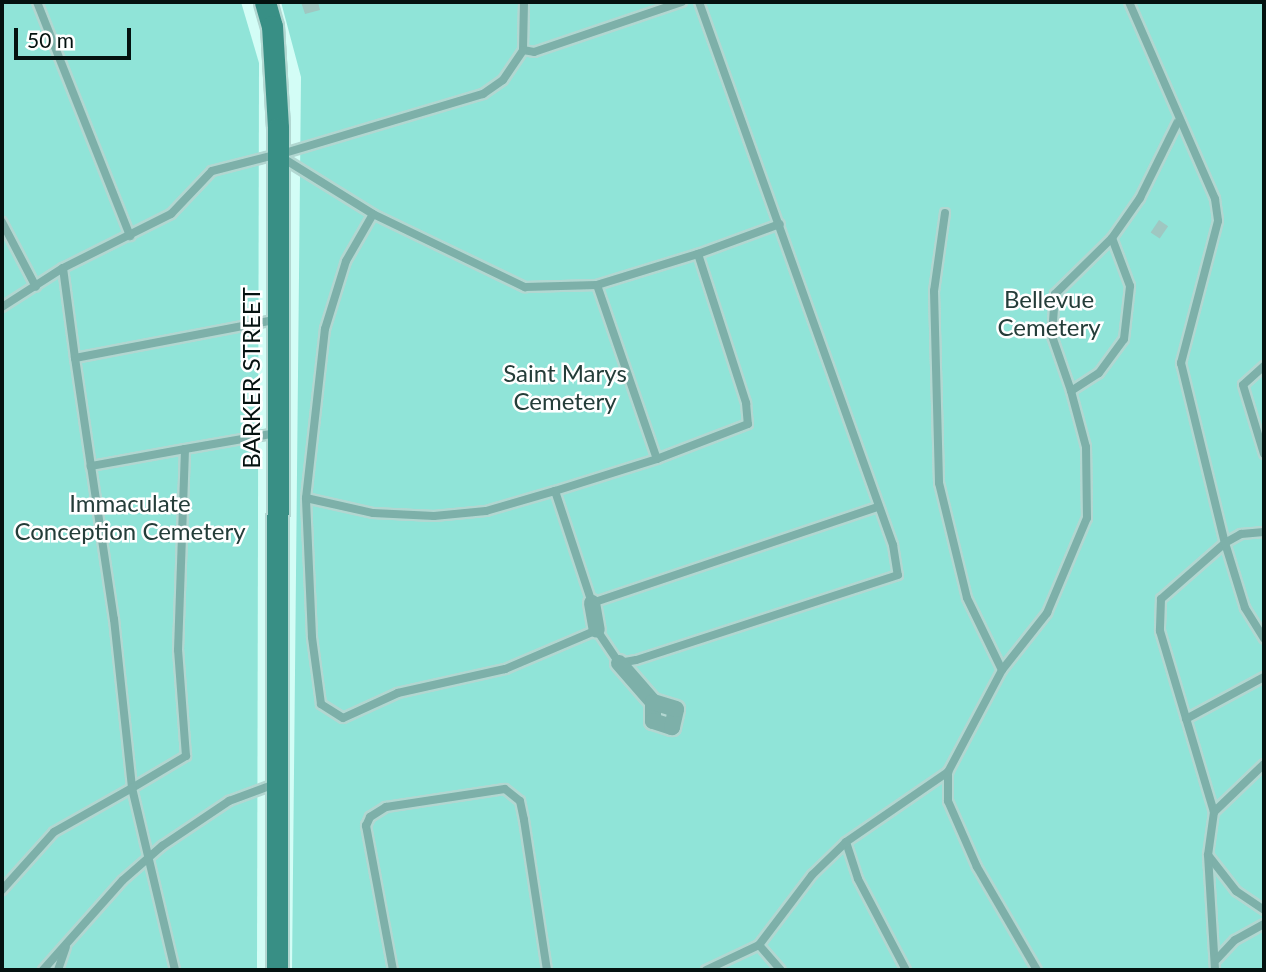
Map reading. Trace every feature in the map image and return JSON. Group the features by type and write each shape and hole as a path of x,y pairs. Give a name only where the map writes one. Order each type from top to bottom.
{"main road":[{"name":"BARKER STREET","path":"265,2 276,65 278,155 275,784 277,968"}],"street":[{"path":"592,603 597,630"},
{"path":"619,663 653,702"}],"lane":[{"path":"37,2 130,236"},
{"path":"2,307 64,268 171,214 212,171 278,155 484,94 503,80 523,50 524,2"},
{"path":"523,50 542,51 682,2"},
{"path":"373,214 346,261 325,330 306,498 315,670 321,704 335,718 363,711 398,693 505,669 597,630 619,663 898,575 878,507 780,223 699,2"},
{"path":"1129,2 1177,123 1215,199 1218,221 1182,341 1181,363 1225,542 1245,608 1264,639"},
{"path":"706,970 760,945 812,875 846,842 948,772 1002,670 1047,613 1087,519 1086,447 1052,336 1055,294 1112,238 1140,198 1177,123"},
{"path":"278,155 373,214 525,287 597,285 698,254 780,223"},
{"path":"945,213 934,291 939,483 968,598 1002,670"},
{"path":"2,222 36,287"},
{"path":"1071,391 1099,373 1124,339 1130,286 1112,238"},
{"path":"306,498 373,513 434,516 486,511 657,459 748,424 746,403 698,254"},
{"path":"64,268 132,788 175,970"},
{"path":"597,285 657,459"},
{"path":"75,358 278,320"},
{"path":"1264,366 1246,377 1243,385 1264,454"},
{"path":"91,466 277,433"},
{"path":"2,890 54,832 186,756 178,650 185,449"},
{"path":"555,491 592,603 878,507"},
{"path":"1215,970 1217,959 1208,855 1214,812 1160,631 1161,599 1225,542 1241,534 1264,532"},
{"path":"1186,719 1264,677"},
{"path":"1214,812 1264,764"},
{"path":"948,772 954,824 1037,970"},
{"path":"43,970 68,940 149,856 229,801 275,784"},
{"path":"393,970 366,826 370,817 386,807 505,789 520,801 547,970"},
{"path":"846,842 858,879 906,970"},
{"path":"1208,855 1236,891 1264,911"},
{"path":"1217,959 1235,940 1264,923"},
{"path":"58,970 68,940"},
{"path":"760,945 781,970"}],"green space":[{"name":"Immaculate Conception Cemetery","path":"2,2 241,2 259,63 257,970 2,970"},
{"path":"281,2 1264,2 1264,970 292,970 301,77"}],"building":[{"path":"301,2 318,2 320,10 305,14"},
{"path":"1159,220 1168,226 1160,239 1151,232"}],"park label":[{"name":"Bellevue Cemetery","path":"1049,313"},
{"name":"Saint Marys Cemetery","path":"565,387"}]}
